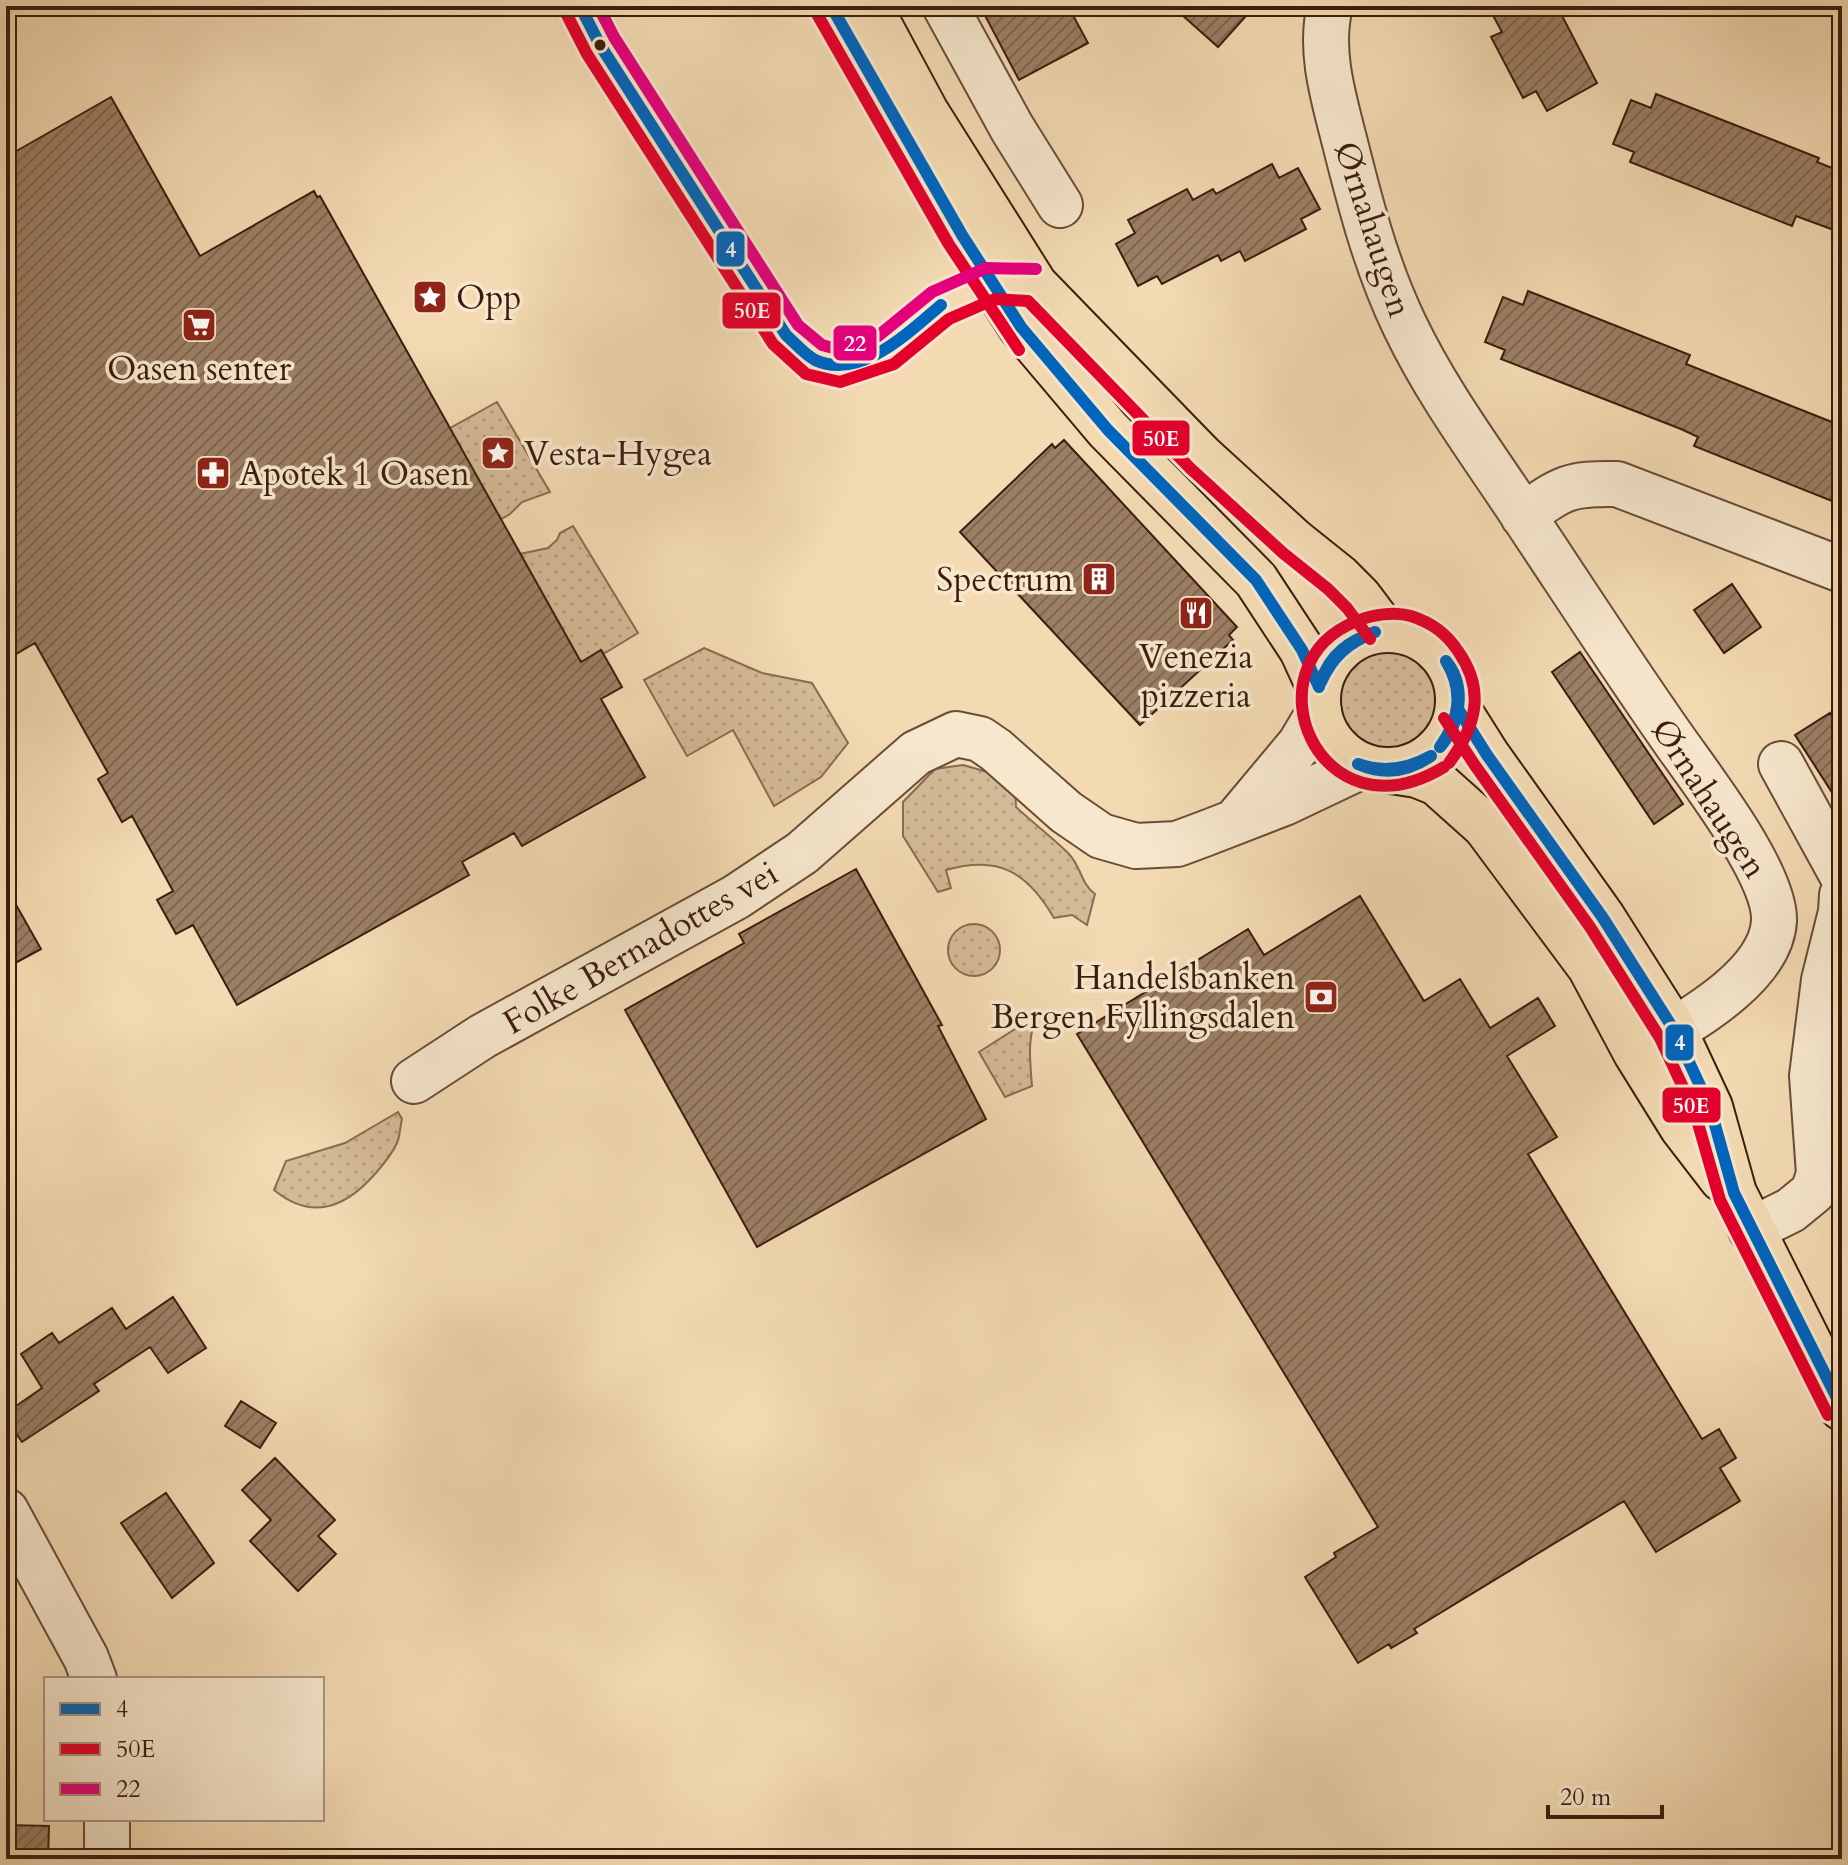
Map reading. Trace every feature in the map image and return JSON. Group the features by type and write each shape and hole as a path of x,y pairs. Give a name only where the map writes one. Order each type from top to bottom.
{"main road":[{"path":"831,6 962,235 1021,327 1108,430 1256,580 1302,650 1319,700 1324,729 1333,745 1347,757 1377,768 1417,775 1437,783 1485,826 1590,967 1636,1053 1682,1127 1742,1212 1842,1408"},
{"path":"869,6 926,112 1035,285 1201,456 1294,541 1339,577 1383,629"},
{"path":"1319,700 1323,672 1341,647 1354,638 1383,629 1401,630 1418,636 1446,658 1459,692 1454,727 1436,753 1408,768 1377,768"},
{"path":"1458,709 1603,918 1674,1030 1710,1107 1742,1212"}],"street":[{"path":"945,6 1012,128 1060,205"},
{"name":"Ørnahaugen","path":"1330,6 1325,24 1326,60 1359,201 1375,255 1406,327 1450,406 1726,817 1769,890 1774,923 1753,970 1715,1003 1636,1053"},
{"path":"1523,516 1560,490 1585,483 1617,484 1842,570"},
{"path":"1234,822 1300,744 1319,700"},
{"name":"Folke Bernadottes vei","path":"414,1081 483,1036 736,897 802,853 916,753 956,734 980,739 996,750 1066,812 1101,836 1136,846 1177,844 1234,822"},
{"path":"1781,764 1842,875"},
{"path":"1234,822 1377,768"},
{"path":"1742,1212 1791,1210 1813,1192 1819,1174 1812,1076 1824,980 1841,912 1842,895"},
{"path":"6,1511 86,1658 93,1677"},
{"path":"107,1821 107,1859"}],"shaded area":[{"path":"497,402 550,492 522,502 496,522 445,431"},
{"path":"573,526 638,633 580,668 515,555 548,548 560,533"},
{"path":"704,648 762,673 812,683 848,743 821,777 774,806 733,730 687,756 644,680"},
{"path":"1388,651 1407,654 1424,665 1435,682 1438,701 1435,720 1424,737 1407,748 1388,751 1369,748 1352,737 1341,720 1338,701 1341,682 1352,665 1369,654"},
{"path":"963,765 998,775 1015,788 1016,807 1073,858 1086,885 1095,894 1087,925 1072,915 1054,918 1044,902 1022,879 996,866 965,866 946,870 951,888 938,892 903,836 903,802 935,769"},
{"path":"974,924 992,932 1000,950 992,968 974,976 956,968 948,950 956,932"},
{"path":"1037,1015 1030,1041 1032,1086 1005,1097 979,1052"},
{"path":"398,1112 402,1119 395,1147 375,1174 352,1195 340,1202 315,1208 288,1200 274,1190 286,1161 345,1143"}],"building":[{"path":"980,6 1068,6 1088,43 1019,80"},
{"path":"1172,6 1255,6 1218,47"},
{"path":"1488,6 1557,6 1597,83 1547,111 1536,91 1523,98 1491,37 1502,32"},
{"path":"1656,94 1819,158 1817,162 1842,172 1842,233 1796,216 1792,226 1630,162 1634,152 1613,144 1631,100 1651,108"},
{"path":"111,97 200,256 314,191 317,197 320,196 581,662 601,650 612,669 622,687 601,699 645,777 522,846 514,833 462,862 469,875 237,1005 193,925 176,934 157,900 173,891 132,816 122,822 98,779 108,773 35,643 6,660 6,157"},
{"path":"1272,164 1279,178 1298,168 1320,209 1301,219 1306,229 1245,261 1240,251 1221,261 1218,255 1162,284 1157,276 1138,286 1116,244 1135,233 1128,220 1187,189 1193,200 1213,189 1216,194"},
{"path":"1528,291 1690,355 1686,364 1842,426 1842,505 1694,446 1698,437 1681,429 1501,359 1505,350 1485,342 1503,297 1523,305"},
{"name":"Spectrum","path":"1064,440 1237,627 1229,635 1233,640 1140,725 960,532 1052,444 1055,448"},
{"path":"1732,584 1761,627 1724,653 1694,610"},
{"path":"1580,652 1683,804 1654,824 1552,672"},
{"path":"1830,713 1842,732 1842,808 1795,735"},
{"path":"856,869 942,1025 938,1026 986,1119 757,1247 625,1010 744,943 739,934"},
{"path":"6,887 41,949 6,968"},
{"path":"1360,896 1424,1001 1460,979 1490,1028 1538,998 1555,1026 1507,1056 1557,1137 1528,1154 1702,1439 1719,1429 1736,1458 1720,1468 1740,1501 1656,1552 1624,1501 1414,1629 1417,1633 1391,1648 1389,1644 1358,1663 1305,1577 1336,1557 1334,1553 1378,1527 1077,1034 1248,929 1264,955"},
{"path":"173,1297 206,1348 168,1373 150,1347 94,1384 99,1391 22,1442 6,1419 6,1413 42,1388 21,1354 52,1333 59,1343 112,1308 126,1329"},
{"path":"241,1401 276,1423 260,1448 225,1426"},
{"path":"275,1458 335,1520 318,1536 336,1554 298,1591 250,1541 271,1520 242,1490"},
{"path":"166,1493 214,1563 172,1598 121,1523"},
{"path":"6,1825 49,1826 48,1859 6,1859"}],"transit line":[{"name":"4","path":"580,6 600,45 786,335 807,355 832,365 866,359 899,340 941,305"},
{"name":"22","path":"598,6 614,37 798,325 822,345 837,349 878,336 932,292 986,268 1036,269"},
{"name":"4","path":"831,6 962,235 1021,327 1108,430 1256,580 1302,650 1319,687"},
{"name":"50E","path":"566,13 587,54 773,344 806,374 840,382 894,364 949,319 995,299 1028,301 1190,468 1283,553 1328,589 1370,639"},
{"name":"50E","path":"817,14 948,243 1019,350"},
{"name":"50E","path":"1444,767 1399,784 1362,782 1332,766 1311,739 1302,707 1306,673 1323,643 1357,621 1376,615 1404,615 1419,619 1443,634 1467,666 1475,694 1466,736 1449,763"},
{"name":"4","path":"1321,682 1329,664 1341,650 1375,632"},
{"name":"4","path":"1321,682 1342,651 1375,632"},
{"name":"4","path":"1440,747 1452,726 1457,705 1455,683 1446,661"},
{"name":"4","path":"1440,747 1456,716 1459,693 1453,671 1446,661"},
{"name":"4","path":"1458,709 1603,918 1674,1030 1710,1107 1734,1193 1842,1408"},
{"name":"50E","path":"1444,718 1590,927 1660,1038 1695,1113 1720,1200 1828,1415"},
{"name":"4","path":"1358,764 1395,768 1431,756"},
{"name":"4","path":"1358,764 1386,771 1413,766 1431,756"}],"place":[{"name":"Opp","path":"430,297"},
{"name":"Oasen senter","path":"199,325"},
{"name":"Vesta-Hygea","path":"498,453"},
{"name":"Apotek 1 Oasen","path":"213,473"},
{"name":"Spectrum","path":"1099,579"},
{"name":"Venezia pizzeria","path":"1196,613"},
{"name":"Handelsbanken Bergen Fyllingsdalen","path":"1321,997"}]}
